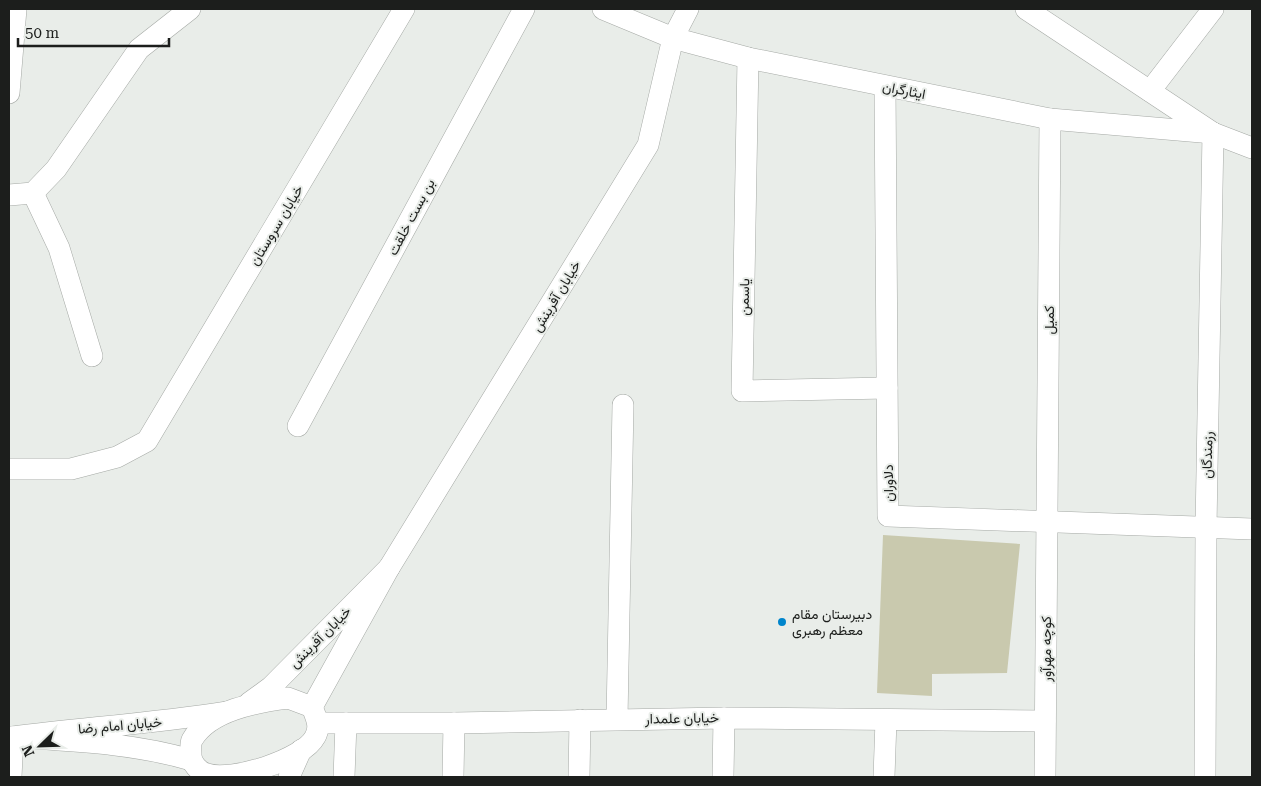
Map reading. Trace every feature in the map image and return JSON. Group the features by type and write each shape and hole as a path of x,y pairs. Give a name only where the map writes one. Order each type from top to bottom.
{"street":[{"path":"9,93 16,9"},
{"path":"9,194 33,192 56,170 139,49 190,9"},
{"name":"خیابان سروستان","path":"9,469 71,469 117,457 147,441 404,9"},
{"name":"بن بست خلقت","path":"298,426 524,9"},
{"name":"ایثارگران","path":"603,9 673,38 748,58 885,86 1050,119 1213,133"},
{"name":"خیابان آفرینش","path":"301,750 315,737 315,715 389,568 648,145 673,38 688,9"},
{"path":"1026,9 1213,133 1252,148"},
{"path":"1150,91 1213,9"},
{"name":"یاسمن","path":"748,58 742,391 887,388"},
{"name":"دلاوران","path":"885,86 888,516 1252,529"},
{"name":"کمیل","path":"1047,522 1050,119"},
{"name":"رزمندگان","path":"1204,777 1213,133"},
{"path":"33,192 59,248 92,356"},
{"path":"617,719 623,405"},
{"name":"کوچه مهرآور","path":"1045,777 1047,522"},
{"name":"خیابان آفرینش","path":"249,703 270,687 389,568"},
{"path":"194,768 191,741 201,729 226,712 249,703 288,698 315,715"},
{"name":"خیابان امام رضا","path":"11,737 226,712"},
{"name":"خیابان علمدار","path":"315,715 346,723 724,718 1046,722"},
{"path":"723,777 724,718"},
{"path":"579,777 580,720"},
{"path":"884,777 886,720"},
{"path":"344,777 346,723"},
{"path":"453,777 454,723"},
{"path":"11,737 11,777"},
{"name":"خیابان امام رضا","path":"11,737 95,743 160,751 207,774 239,774 271,766 301,750"},
{"path":"289,777 301,750"}],"green space":[{"path":"883,535 1020,544 1007,673 932,674 932,696 877,693"}],"place":[{"name":"دبیرستان مقام معظم رهبری","path":"782,622"}]}
